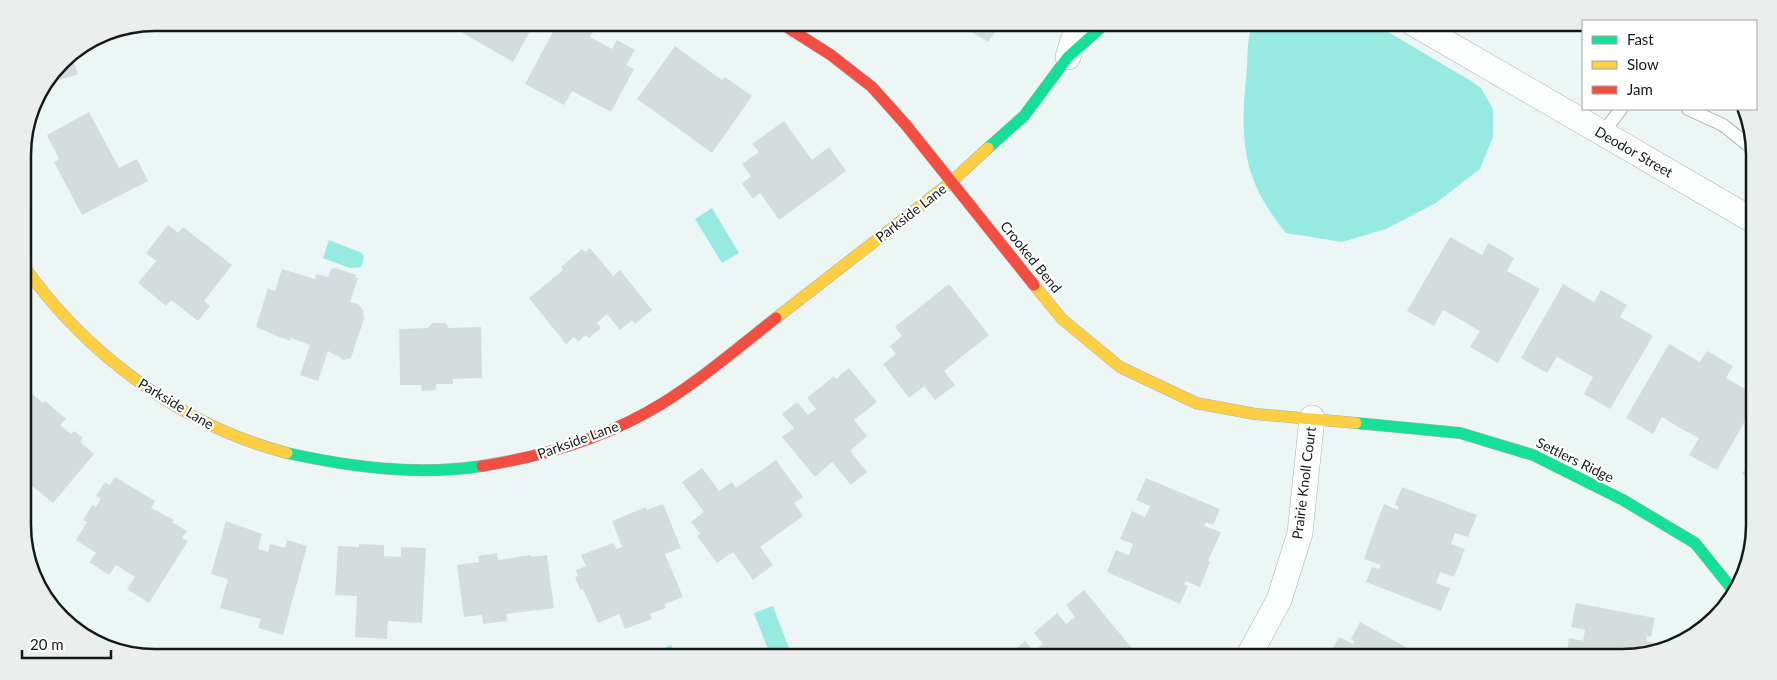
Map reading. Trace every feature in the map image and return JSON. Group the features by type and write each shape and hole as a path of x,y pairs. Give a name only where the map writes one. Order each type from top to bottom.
{"street":[{"name":"Parkside Lane","path":"1068,56 1076,31"},
{"name":"Parkside Lane","path":"32,274 63,314 114,363 162,399 216,429 280,453 342,466 402,471 458,470 522,460 554,450 615,426 664,402 695,381 951,182 1024,116 1068,56 1096,31"},
{"name":"Deodor Street","path":"1427,31 1746,216"},
{"name":"Crooked Bend","path":"795,32 831,54 872,87 906,125 1062,319 1120,367 1196,403 1255,414 1312,418"},
{"name":"Settlers Ridge","path":"1312,418 1460,433 1533,455 1623,500 1695,542 1730,586"},
{"name":"Prairie Knoll Court","path":"1253,648 1279,600 1300,533 1312,418"}],"lane":[{"path":"1602,134 1620,110"},
{"path":"1690,110 1723,125 1745,143"}],"water":[{"path":"1251,31 1387,31 1481,88 1493,109 1493,137 1480,169 1436,203 1386,229 1342,242 1286,233 1271,213 1260,193 1247,155 1244,136 1244,115"},
{"path":"712,208 739,253 722,263 695,219"},
{"path":"329,240 362,253 364,257 361,267 350,268 323,258"},
{"path":"773,606 789,649 768,649 754,613"},
{"path":"671,645 673,649 662,649"}],"building":[{"path":"971,31 995,31 988,42"},
{"path":"461,32 530,32 513,62"},
{"path":"553,32 593,32 590,37 612,49 617,40 635,50 626,65 634,69 611,112 572,91 564,105 525,84"},
{"path":"675,46 722,80 725,77 752,96 712,153 637,99"},
{"path":"74,61 78,74 56,81"},
{"path":"89,112 119,168 137,159 148,181 82,215 54,162 59,159 47,135"},
{"path":"784,121 812,160 829,147 846,171 779,220 760,193 753,199 742,184 751,176 742,164 759,152 752,144"},
{"path":"168,225 178,233 183,227 232,265 204,301 210,306 198,321 171,300 166,306 138,283 156,261 146,253"},
{"path":"1450,237 1482,255 1488,243 1501,250 1514,258 1507,271 1540,289 1498,363 1470,347 1480,331 1461,320 1443,310 1434,326 1407,311"},
{"path":"590,248 613,276 620,270 652,310 635,324 632,320 620,330 607,314 597,323 601,328 589,338 586,335 578,342 574,337 566,344 529,298 563,270 561,267 582,249 585,252"},
{"path":"335,268 356,275 355,277 358,278 350,302 358,304 363,310 364,319 351,358 344,360 328,351 318,381 300,375 310,345 291,338 290,341 256,327 268,288 275,291 282,269 315,279 316,274 328,277 331,269"},
{"path":"949,284 989,335 944,371 955,385 935,400 924,386 909,398 883,364 896,354 890,346 902,336 895,327"},
{"path":"1563,284 1594,302 1601,290 1627,305 1620,317 1653,336 1610,409 1584,394 1593,377 1557,357 1547,373 1521,358"},
{"path":"432,323 445,323 449,328 481,327 482,378 453,379 453,384 436,384 436,390 422,391 421,385 400,385 399,329 428,328"},
{"path":"1669,344 1700,362 1707,351 1733,366 1726,378 1746,389 1746,419 1717,470 1689,455 1699,438 1662,417 1653,434 1626,418"},
{"path":"849,368 877,402 854,420 867,436 850,451 867,472 851,485 832,462 815,477 782,437 794,428 782,414 797,402 808,415 816,409 807,398 834,376 836,379"},
{"path":"31,393 43,403 45,401 66,419 60,425 71,434 74,431 83,438 80,442 94,454 53,503 31,485"},
{"path":"776,460 803,497 794,503 803,516 760,547 773,565 753,580 733,552 717,563 697,536 700,534 691,522 704,512 682,482 702,468 719,491 732,482 736,488"},
{"path":"1746,469 1746,477 1742,473"},
{"path":"115,477 155,501 151,508 174,520 172,522 187,531 182,538 188,541 149,603 127,589 135,577 116,565 109,575 89,562 96,553 76,540 87,522 83,520 92,505 96,507 101,499 96,496 105,482 110,485"},
{"path":"1146,478 1220,509 1213,525 1206,522 1204,526 1221,532 1208,561 1210,562 1200,587 1186,581 1184,584 1188,586 1180,604 1107,572 1116,550 1129,555 1133,544 1120,539 1132,511 1145,517 1150,506 1136,500"},
{"path":"1402,487 1477,515 1468,537 1455,533 1451,544 1465,549 1454,577 1440,572 1436,583 1450,588 1441,611 1366,582 1372,567 1379,569 1381,565 1364,559 1374,530 1384,504 1398,510 1398,506 1395,505"},
{"path":"663,504 681,548 665,554 683,597 665,604 666,608 650,614 652,619 625,629 619,614 598,623 583,589 580,590 575,577 578,576 576,570 586,566 581,555 613,543 616,549 622,547 612,521 646,507 647,510"},
{"path":"226,521 262,534 258,549 268,552 270,544 285,548 287,540 307,546 283,635 258,628 261,619 220,608 228,579 211,574"},
{"path":"359,544 384,545 384,556 401,557 401,547 426,548 422,623 388,621 387,639 355,637 357,596 335,595 338,546 359,547"},
{"path":"497,553 498,560 531,555 531,557 547,555 554,608 506,614 507,621 483,624 482,615 464,617 457,565 479,562 478,556"},
{"path":"1084,590 1132,648 1037,648 1043,644 1034,633 1057,613 1066,624 1075,617 1066,605"},
{"path":"1576,603 1655,618 1651,637 1647,636 1646,641 1658,643 1630,648 1567,648 1569,638 1583,641 1585,630 1571,627"},
{"path":"1360,622 1408,648 1333,648 1339,637 1353,644 1354,641 1351,639"},
{"path":"1025,641 1032,648 1016,648"}],"traffic: fast":[{"path":"988,148 1024,116 1068,57 1097,31"},
{"path":"1356,423 1460,433 1533,455 1623,500 1695,543 1730,586"},
{"path":"287,453 384,469 433,470 482,466"}],"traffic: slow":[{"path":"776,318 951,182 988,148"},
{"path":"32,276 76,328 106,356 139,382 174,405 210,425 248,441 287,453"},
{"path":"1034,285 1062,319 1120,367 1196,403 1255,414 1356,423"}],"traffic: jam":[{"path":"794,32 831,55 872,87 906,125 1034,285"},
{"path":"482,466 553,451 621,426 663,403 692,383 776,318"}]}
